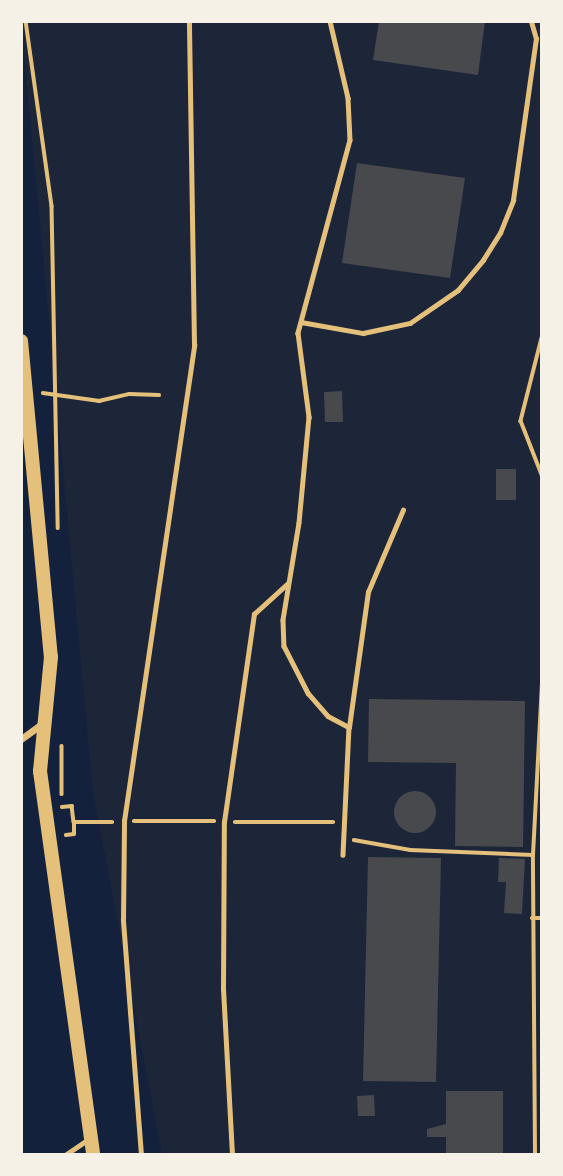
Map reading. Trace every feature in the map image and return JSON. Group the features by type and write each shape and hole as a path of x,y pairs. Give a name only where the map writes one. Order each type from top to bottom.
{"main road":[{"path":"21,341 27,390 26,423 51,657 40,771 93,1155"}],"street":[{"path":"21,739 47,720"}],"lane":[{"path":"141,1155 123,920 124,821 194,345 189,21"},
{"path":"330,21 348,98 350,140 301,322 298,350 309,417 299,523 288,583 284,646 292,668 328,716 349,727"},
{"path":"301,322 363,333 410,323 458,289 483,260 500,233 513,200 536,39 531,21"},
{"path":"343,855 349,727 368,593 403,510"},
{"path":"232,1155 223,989 223,821 254,614 288,583"},
{"path":"65,1155 91,1138"}],"path":[{"path":"26,21 52,206 58,531"},
{"path":"542,338 521,421 542,475"},
{"path":"27,390 85,396 99,401 129,394 159,395"},
{"path":"535,1155 532,918 542,684"},
{"path":"61,741 62,816"},
{"path":"62,807 72,806 74,822 74,834 64,835"},
{"path":"74,822 109,822"},
{"path":"321,822 344,822 354,840 410,850 533,855"},
{"path":"62,825 66,846"},
{"path":"532,918 542,918"}],"shaded area":[{"path":"21,21 542,21 542,1155 162,1155 93,791"}],"building":[{"path":"379,21 485,21 478,75 373,60"},
{"path":"357,163 465,178 450,278 342,263"},
{"path":"342,391 343,422 325,422 324,392"},
{"path":"496,469 516,469 516,500 496,500"},
{"path":"369,699 525,701 523,847 455,846 456,763 368,762"},
{"path":"415,791 430,797 436,812 430,827 415,833 400,827 394,812 400,797"},
{"path":"368,857 441,858 436,1082 363,1081"},
{"path":"499,858 525,859 522,914 504,913 506,882 498,882"},
{"path":"446,1091 503,1091 503,1155 446,1155 446,1137 427,1137 427,1129 446,1124"},
{"path":"374,1095 375,1116 358,1116 357,1096"}]}
